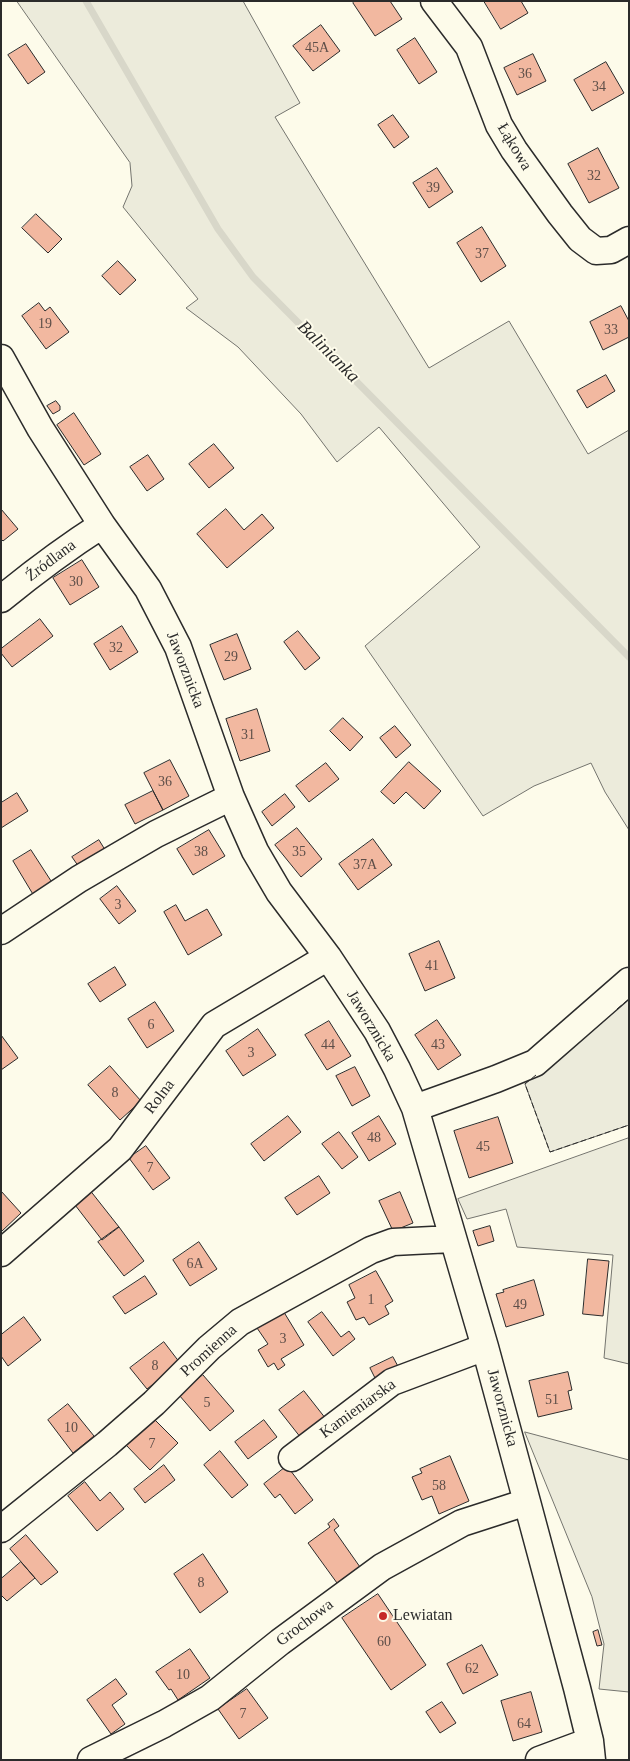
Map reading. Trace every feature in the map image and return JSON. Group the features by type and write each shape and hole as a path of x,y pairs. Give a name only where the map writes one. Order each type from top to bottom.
{"street":[{"name":"Łąkowa","path":"434,1 469,47 499,125 533,178 580,239 596,251 611,250 629,240"},
{"name":"Jaworznicka","path":"1,358 40,428 102,525 148,589 178,647 231,797 255,850 279,892 328,957 377,1031 415,1108 485,1347 591,1750"},
{"name":"Źródlana","path":"1,599 56,556 102,525"},
{"path":"1,931 79,879 156,834 231,797"},
{"name":"Rolna","path":"1,1252 120,1150 214,1025 328,957"},
{"path":"415,1108 535,1063 629,981"},
{"name":"Promienna","path":"1,1529 154,1403 209,1348 240,1322 371,1250 393,1242 452,1239"},
{"name":"Kamieniarska","path":"292,1458 392,1382 485,1347"},
{"name":"Grochowa","path":"91,1760 164,1724 210,1698 280,1642 382,1567 462,1523 527,1502"},
{"path":"539,1760 591,1750"}],"shaded area":[{"path":"17,1 243,1 300,103 275,117 429,368 509,321 588,454 629,430 629,830 605,792 591,763 534,786 483,816 365,646 480,547 379,427 337,462 301,414 238,347 186,308 198,299 123,207 132,186 130,163"},
{"path":"629,999 629,1125 550,1152 525,1084"},
{"path":"629,1138 629,1364 604,1358 613,1255 517,1247 506,1209 467,1219 458,1199"},
{"path":"525,1432 629,1460 629,1692 599,1689 604,1644 592,1597"}],"building":[{"path":"355,1 390,1 402,19 375,36 353,3"},
{"path":"484,1 521,1 528,13 501,29"},
{"path":"321,25 340,51 313,71 293,46"},
{"path":"415,38 437,72 419,84 397,50"},
{"path":"26,44 45,72 28,84 8,55"},
{"path":"533,54 546,81 517,95 504,68"},
{"path":"606,62 624,93 592,111 574,80"},
{"path":"393,115 409,137 394,148 378,125"},
{"path":"598,148 619,188 589,203 568,164"},
{"path":"437,168 453,192 429,208 413,183"},
{"path":"36,214 62,239 48,253 22,228"},
{"path":"482,227 506,266 481,282 457,243"},
{"path":"118,261 136,280 120,295 102,276"},
{"path":"39,303 45,311 50,307 69,332 46,349 22,316"},
{"path":"621,306 629,321 629,337 603,350 590,322"},
{"path":"606,375 615,391 587,408 577,391"},
{"path":"56,401 60,406 60,410 53,414 47,406"},
{"path":"74,413 101,454 84,465 57,425"},
{"path":"214,444 234,468 209,488 189,464"},
{"path":"148,455 164,479 147,491 130,467"},
{"path":"1,509 18,529 3,541 1,539"},
{"path":"226,509 244,530 262,514 274,528 227,568 197,534"},
{"path":"82,560 99,587 70,605 53,578"},
{"path":"40,619 53,636 12,667 1,653 1,649"},
{"path":"122,626 138,652 110,670 94,644"},
{"path":"298,631 320,658 305,670 284,642"},
{"path":"237,634 251,669 224,680 210,645"},
{"path":"257,709 270,751 240,761 226,719"},
{"path":"343,718 363,737 350,751 330,731"},
{"path":"395,726 411,745 396,758 380,738"},
{"path":"170,760 189,796 163,810 144,773"},
{"path":"409,762 441,791 424,809 406,792 394,804 381,792"},
{"path":"326,763 339,779 309,802 296,786"},
{"path":"153,791 163,810 135,824 125,805"},
{"path":"17,793 28,811 1,828 1,803"},
{"path":"285,794 295,807 272,826 262,812"},
{"path":"297,828 322,859 301,877 275,845"},
{"path":"209,830 225,856 193,875 177,849"},
{"path":"373,839 392,865 358,890 339,864"},
{"path":"99,840 107,853 81,870 72,857"},
{"path":"31,850 53,884 34,896 13,861"},
{"path":"117,886 136,911 119,924 100,899"},
{"path":"176,905 185,921 207,909 222,935 188,955 164,912"},
{"path":"439,941 455,978 425,991 409,954"},
{"path":"115,967 126,985 100,1002 88,984"},
{"path":"155,1002 174,1031 147,1048 128,1019"},
{"path":"437,1020 461,1055 438,1070 415,1035"},
{"path":"329,1021 351,1056 327,1070 305,1035"},
{"path":"258,1029 276,1055 243,1076 226,1051"},
{"path":"1,1035 18,1058 1,1070"},
{"path":"110,1066 141,1101 120,1120 88,1085"},
{"path":"355,1067 370,1096 352,1106 336,1076"},
{"path":"288,1116 301,1132 264,1161 251,1144"},
{"path":"379,1116 396,1144 369,1161 352,1133"},
{"path":"498,1117 513,1163 469,1178 454,1131"},
{"path":"339,1132 358,1157 342,1169 322,1144"},
{"path":"146,1146 170,1178 153,1190 129,1158"},
{"path":"319,1176 330,1193 297,1215 285,1198"},
{"path":"89,1189 119,1227 102,1240 72,1201"},
{"path":"1,1191 21,1213 1,1232"},
{"path":"400,1192 413,1223 393,1231 379,1201"},
{"path":"490,1226 494,1241 478,1246 473,1231"},
{"path":"119,1227 144,1261 124,1276 98,1242"},
{"path":"199,1242 217,1269 190,1286 173,1260"},
{"path":"588,1259 609,1261 603,1316 583,1314"},
{"path":"376,1271 393,1301 385,1306 389,1314 369,1325 364,1317 356,1320 347,1302 355,1298 349,1285"},
{"path":"145,1276 157,1294 125,1314 113,1297"},
{"path":"534,1280 544,1315 506,1327 496,1294"},
{"path":"282,1309 304,1345 281,1359 285,1365 278,1370 274,1363 268,1367 258,1350 268,1344 257,1328 262,1325 261,1322"},
{"path":"322,1312 341,1337 349,1331 355,1339 333,1356 308,1322"},
{"path":"24,1317 41,1340 8,1366 1,1356 1,1335"},
{"path":"164,1342 180,1363 147,1389 130,1368"},
{"path":"393,1357 401,1372 378,1384 370,1368"},
{"path":"568,1372 572,1390 568,1391 572,1409 538,1417 529,1381"},
{"path":"203,1375 234,1411 210,1431 179,1395"},
{"path":"304,1391 326,1419 301,1438 279,1410"},
{"path":"68,1404 94,1436 73,1453 48,1420"},
{"path":"153,1418 178,1443 150,1470 126,1445"},
{"path":"264,1420 277,1437 248,1459 235,1442"},
{"path":"220,1451 248,1485 232,1498 204,1465"},
{"path":"450,1456 469,1501 439,1514 432,1496 422,1500 412,1477 422,1473 420,1469"},
{"path":"164,1465 175,1480 145,1503 134,1489"},
{"path":"287,1466 313,1500 295,1514 280,1494 275,1498 264,1484"},
{"path":"85,1482 100,1501 110,1492 124,1509 97,1531 68,1496"},
{"path":"334,1519 339,1526 334,1530 360,1567 337,1583 308,1543 330,1527 328,1524"},
{"path":"26,1535 58,1572 41,1585 10,1549"},
{"path":"203,1554 228,1592 200,1613 174,1574"},
{"path":"21,1562 35,1578 7,1601 1,1595 1,1579"},
{"path":"378,1594 426,1665 391,1690 342,1618"},
{"path":"598,1630 602,1645 597,1646 593,1632"},
{"path":"482,1645 498,1675 463,1694 447,1664"},
{"path":"190,1649 210,1678 178,1700 156,1672"},
{"path":"116,1679 127,1694 112,1705 125,1724 111,1734 87,1700"},
{"path":"247,1689 268,1718 239,1739 218,1709"},
{"path":"531,1692 542,1732 513,1741 501,1701"},
{"path":"442,1702 456,1723 440,1733 426,1712"}],"waterway":[{"name":"Balinianka","path":"86,1 218,229 253,277 629,657"}],"fence":[{"path":"617,1009 629,999"},
{"path":"536,1075 525,1084 550,1152 629,1125"}],"place":[{"name":"Lewiatan","path":"383,1616"}]}
